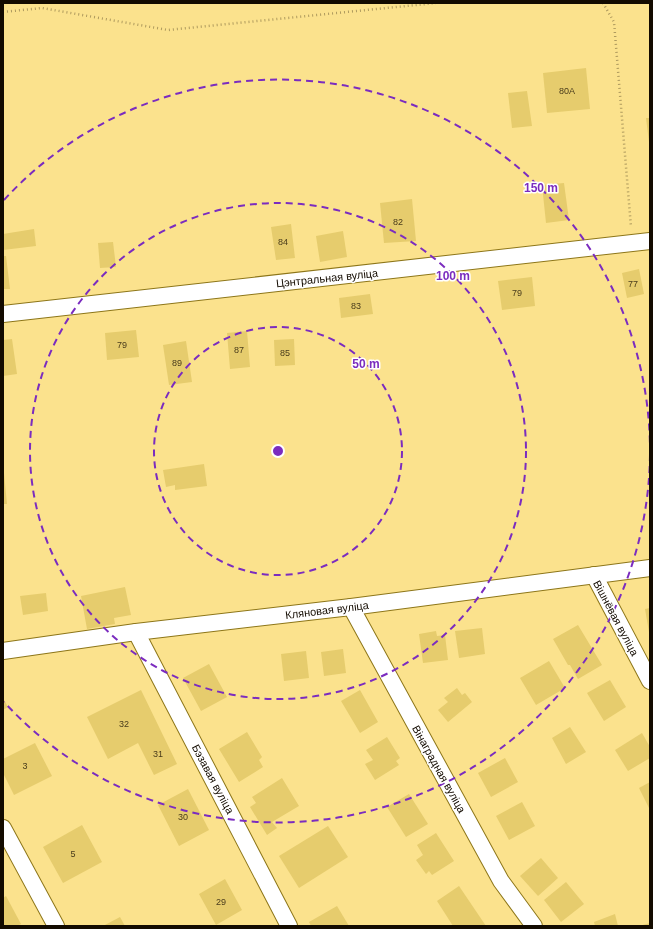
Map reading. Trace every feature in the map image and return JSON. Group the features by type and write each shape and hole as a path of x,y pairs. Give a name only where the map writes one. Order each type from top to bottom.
{"street":[{"name":"Цэнтральная вуліца","path":"3,314 650,241"},
{"name":"Кляновая вуліца","path":"3,651 136,632 352,607 650,568"},
{"name":"Вішнёвая вуліца","path":"594,575 650,681"},
{"name":"Вінаградная вуліца","path":"352,607 501,881 534,926"},
{"name":"Бэзавая вуліца","path":"136,632 289,926"},
{"path":"3,828 56,926"}],"path":[{"path":"3,12 42,8 168,30 436,3"},
{"path":"603,3 614,22 632,244"}],"building":[{"path":"586,68 590,109 547,113 543,73"},
{"path":"527,91 532,126 512,128 508,93"},
{"path":"646,118 650,118 650,142 649,142"},
{"path":"564,183 569,220 546,223 542,185"},
{"path":"412,199 416,241 384,243 380,203"},
{"path":"291,224 295,258 276,260 271,227"},
{"path":"34,229 36,246 3,250 3,234"},
{"path":"343,231 347,257 320,262 316,236"},
{"path":"113,242 116,267 100,268 98,243"},
{"path":"3,256 6,256 10,289 3,289"},
{"path":"639,269 644,294 627,298 622,273"},
{"path":"532,277 535,306 502,310 498,281"},
{"path":"370,294 373,314 341,318 339,298"},
{"path":"136,330 139,357 107,360 105,333"},
{"path":"247,331 250,367 230,369 227,333"},
{"path":"12,339 17,374 3,376 3,340"},
{"path":"294,339 295,365 275,366 274,340"},
{"path":"186,341 192,382 169,385 163,345"},
{"path":"204,464 207,486 175,490 175,485 166,487 163,470"},
{"path":"4,473 7,504 3,504"},
{"path":"125,587 131,615 114,618 115,624 87,629 81,596"},
{"path":"46,593 48,611 23,615 20,596"},
{"path":"650,608 650,632 649,632 645,609"},
{"path":"578,625 602,665 578,679 553,639"},
{"path":"482,628 485,654 459,658 455,631"},
{"path":"436,631 437,636 445,635 448,660 423,663 419,634"},
{"path":"343,649 346,673 324,676 321,652"},
{"path":"306,651 309,678 284,681 281,654"},
{"path":"549,661 565,688 536,705 520,678"},
{"path":"209,664 227,697 201,711 183,678"},
{"path":"610,680 626,707 604,721 587,693"},
{"path":"457,688 462,695 465,693 472,702 448,722 438,710 448,702 444,698"},
{"path":"141,690 177,764 154,775 138,743 108,759 87,717"},
{"path":"360,690 378,722 360,733 341,701"},
{"path":"3,698 8,707 3,710"},
{"path":"570,727 586,752 566,764 552,738"},
{"path":"247,732 262,757 259,760 263,767 239,782 219,749"},
{"path":"642,733 650,747 650,758 628,771 615,750"},
{"path":"387,737 400,758 396,761 399,765 375,780 365,764 373,760 366,750"},
{"path":"35,743 52,776 14,795 3,773 3,759"},
{"path":"505,758 518,782 491,797 478,773"},
{"path":"282,778 299,806 272,822 277,828 267,835 250,807 256,803 252,797"},
{"path":"650,782 650,810 639,788"},
{"path":"188,789 209,830 179,846 158,805"},
{"path":"409,794 428,824 406,837 387,807"},
{"path":"522,802 535,826 509,840 496,816"},
{"path":"82,825 102,862 63,883 43,847"},
{"path":"328,826 348,857 299,888 279,856"},
{"path":"436,833 454,861 432,875 429,871 426,874 416,860 423,855 417,845"},
{"path":"541,858 558,878 538,896 520,876"},
{"path":"225,879 242,910 216,925 199,894"},
{"path":"566,882 584,904 561,922 544,900"},
{"path":"459,886 486,926 453,926 437,901"},
{"path":"6,896 21,924 17,926 3,926 3,898"},
{"path":"337,906 349,926 311,926 309,922"},
{"path":"615,914 618,926 595,926 594,922"},
{"path":"120,917 125,926 103,926"},
{"path":"650,923 650,926 639,926"}]}
